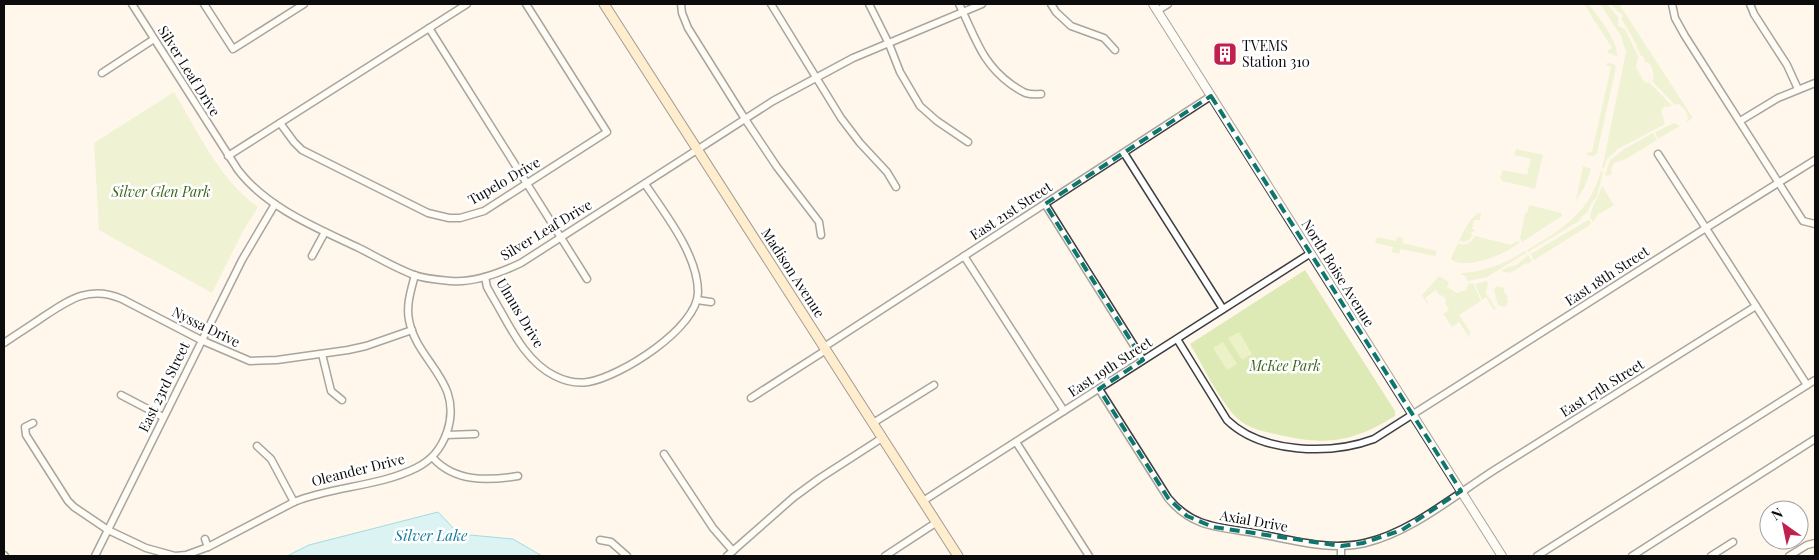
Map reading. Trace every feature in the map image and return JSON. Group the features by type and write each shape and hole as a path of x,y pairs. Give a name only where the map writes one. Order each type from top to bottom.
{"main road":[{"name":"Madison Avenue","path":"604,4 958,556"}],"street":[{"name":"Silver Leaf Drive","path":"132,4 228,156 243,177 258,192 275,204 325,232 415,275 453,281 485,277 521,263 773,101 853,58 982,4"},
{"path":"204,4 233,49 304,4"},
{"path":"228,156 467,4"},
{"name":"Tupelo Drive","path":"280,123 302,150 428,213 460,218 484,211 607,132 526,4"},
{"path":"681,4 682,13 688,28 777,167 820,222 821,235"},
{"path":"771,4 841,118 860,144 887,172 896,187"},
{"path":"869,4 889,44 900,72 920,106 937,121 968,142"},
{"path":"960,4 976,43 997,74 1027,95 1041,94"},
{"path":"1052,4 1060,17 1071,26 1104,38 1115,50"},
{"path":"1155,7 1168,4"},
{"path":"1672,4 1675,18 1684,36 1804,221 1815,224"},
{"path":"1750,4 1754,14 1787,65 1798,89"},
{"name":"North Boise Avenue","path":"1155,7 1502,556"},
{"path":"428,28 587,279"},
{"path":"102,73 154,39"},
{"path":"1740,121 1770,102 1815,83"},
{"name":"East 21st Street","path":"751,398 964,256 1211,96"},
{"path":"1124,152 1222,309"},
{"path":"1658,154 1807,385"},
{"name":"East 18th Street","path":"1177,339 1234,427 1259,441 1309,450 1343,448 1374,439 1815,160"},
{"path":"645,184 691,256 696,274 697,300 711,302"},
{"name":"East 23rd Street","path":"95,556 248,248 275,204"},
{"path":"1045,204 1143,360"},
{"path":"312,256 325,232"},
{"name":"East 19th Street","path":"923,501 1311,253"},
{"path":"964,256 1064,411"},
{"name":"Oleander Drive","path":"33,423 25,427 26,435 68,501 74,507 108,530 146,548 175,556 186,555 208,547 309,496 363,485 408,472 432,458 443,443 451,415 448,394 443,380 412,330 409,302 415,275"},
{"name":"Ulmus Drive","path":"485,277 487,287 526,352 546,371 571,382 580,383 599,379 621,370 638,360 680,328 697,300"},
{"name":"Nyssa Drive","path":"4,343 73,298 96,293 113,295 201,340 250,361 277,360 366,346 412,330"},
{"name":"East 17th Street","path":"1461,491 1756,306"},
{"path":"322,354 331,391 342,400"},
{"path":"1537,556 1815,380"},
{"path":"873,424 934,385"},
{"name":"Axial Drive","path":"1099,389 1168,498 1187,516 1213,527 1301,542 1342,546 1363,543 1402,530 1461,491"},
{"path":"121,395 164,417"},
{"path":"446,435 475,434"},
{"path":"727,556 794,497 882,438"},
{"path":"1632,556 1815,439"},
{"path":"1016,442 1089,556"},
{"path":"257,446 271,458 294,502"},
{"path":"664,454 713,528 733,551"},
{"path":"432,458 447,470 466,478 500,479 518,476"},
{"path":"885,556 936,522"},
{"path":"205,539 208,547"},
{"path":"600,540 611,542 627,556"},
{"path":"1711,556 1733,542"},
{"path":"1789,556 1807,545 1815,543"},
{"path":"1341,556 1342,546"}],"highlighted area":[{"path":"1211,96 1461,491 1402,530 1363,543 1341,546 1213,527 1187,516 1168,498 1099,389 1143,360 1045,204"}],"green space":[{"path":"1584,4 1589,4 1607,29 1615,43 1617,56 1608,53 1607,51 1612,48"},
{"path":"1600,4 1607,4 1618,17 1618,26 1625,29 1637,54 1636,67 1643,80 1646,83 1649,82 1672,106 1664,107 1661,110 1665,124 1618,149 1607,159 1602,169 1626,52 1621,36"},
{"path":"1611,4 1619,4 1693,118 1685,123 1688,119 1686,111 1679,104 1675,105 1652,81 1654,78 1652,68 1641,56 1621,18 1623,17 1622,14"},
{"path":"1607,63 1614,64 1616,67 1597,153 1594,156 1587,155 1586,153 1592,152 1611,67 1606,65"},
{"name":"Silver Glen Park","path":"174,92 210,154 232,183 258,207 242,233 212,293 99,230 94,143"},
{"path":"1674,123 1680,126 1658,139 1655,132"},
{"path":"1653,133 1657,140 1626,159 1614,163 1611,169 1612,174 1605,175 1610,160 1626,148"},
{"path":"1516,149 1543,155 1535,189 1502,181 1500,177 1503,170 1527,175 1531,159 1514,155"},
{"path":"1583,166 1591,169 1585,186 1576,201"},
{"path":"1601,171 1603,172 1597,196 1587,213 1579,221 1528,252 1527,250 1563,227 1582,209 1590,198"},
{"path":"1602,186 1614,205 1599,213 1593,222 1590,217 1591,213"},
{"path":"1529,205 1561,213 1562,216 1522,242 1520,238 1525,213 1527,213"},
{"path":"1481,212 1480,220 1474,220 1472,229 1474,229 1474,232 1472,231 1471,235 1473,235 1468,241 1459,241 1471,220"},
{"path":"1588,220 1591,222 1590,225 1534,260 1531,254"},
{"path":"1475,236 1511,245 1517,241 1520,242 1497,256 1477,262 1459,263 1452,260 1451,258 1458,243 1468,243"},
{"path":"1377,237 1396,241 1397,237 1403,238 1402,243 1437,251 1435,256 1401,249 1399,254 1392,252 1393,247 1375,243"},
{"path":"1525,251 1526,253 1487,277 1468,281 1460,273 1478,271 1494,266 1510,260"},
{"path":"1528,255 1532,261 1528,264 1526,263 1510,273 1501,271 1517,265"},
{"name":"McKee Park","path":"1305,270 1395,411 1395,416 1365,432 1351,437 1323,441 1309,440 1265,432 1246,424 1230,411 1190,344"},
{"path":"1439,276 1449,282 1447,287 1457,293 1466,290 1468,284 1473,283 1481,301 1459,315 1471,333 1469,335 1472,341 1459,322 1452,327 1443,314 1449,310 1443,295 1440,296 1436,290 1425,298 1428,302 1427,304 1422,295"},
{"path":"1488,282 1486,293 1496,309 1494,310 1486,297 1482,300 1475,284"},
{"path":"1497,286 1504,288 1504,292 1508,297 1506,298 1508,301 1507,305 1504,307 1498,305 1494,290"},
{"path":"1239,332 1252,354 1242,360 1228,338"},
{"path":"1223,342 1237,364 1227,370 1213,348"}],"water":[{"name":"Silver Lake","path":"438,512 459,534 513,539 542,556 287,556 309,545"}],"place":[{"name":"TVEMS Station 310","path":"1225,54"}]}
